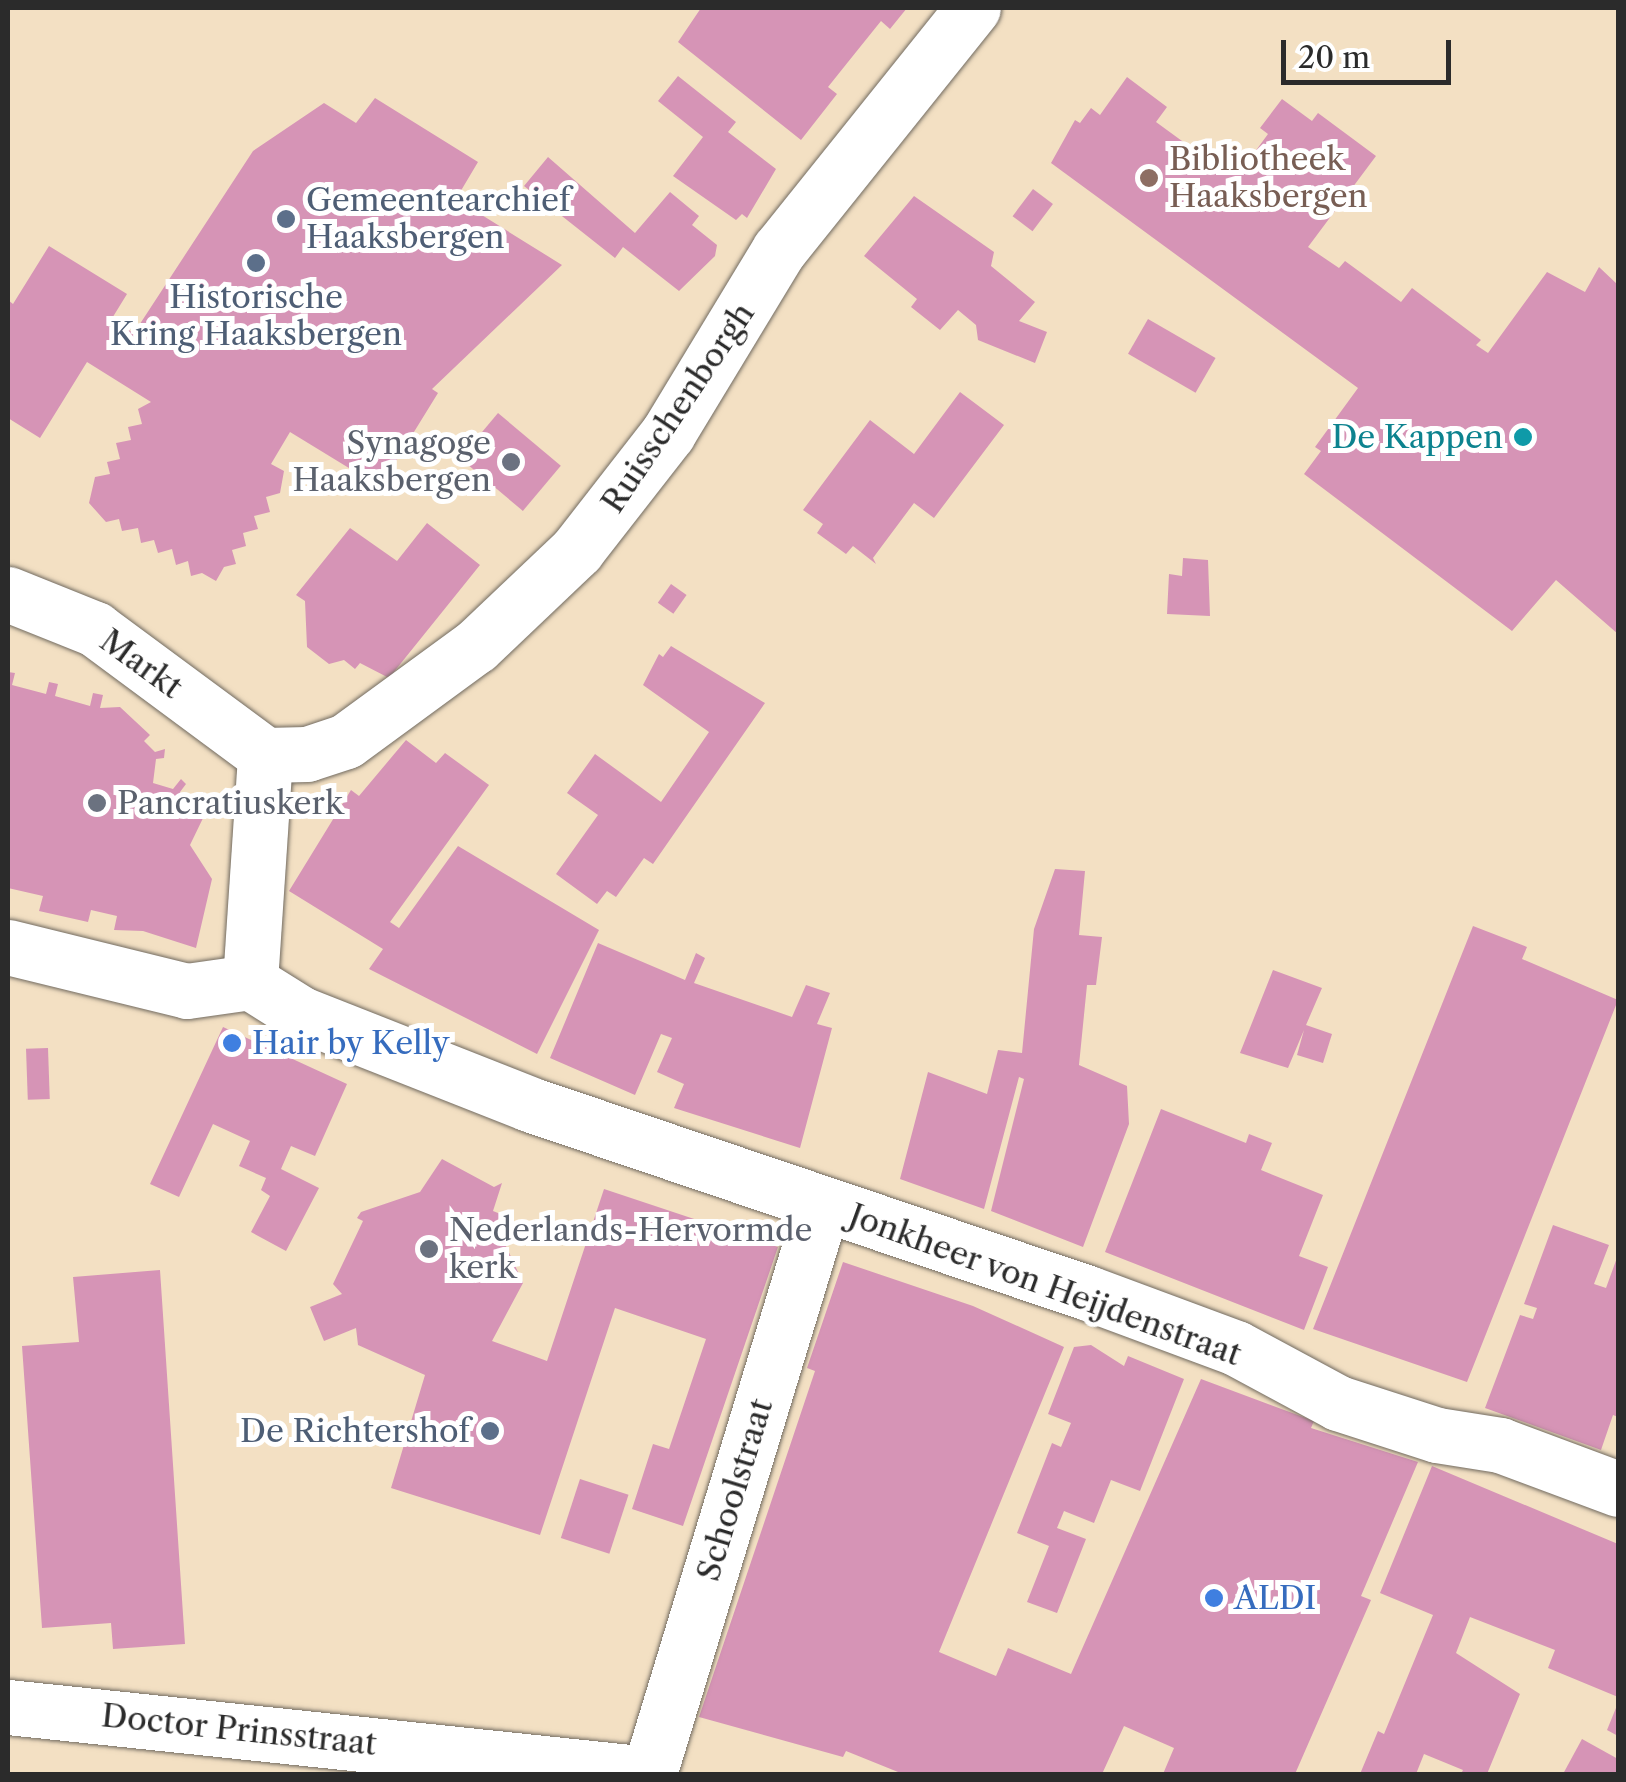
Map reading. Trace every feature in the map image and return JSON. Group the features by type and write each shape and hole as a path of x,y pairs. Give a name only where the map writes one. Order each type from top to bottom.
{"street":[{"name":"Ruisschenborgh","path":"265,754 307,754 346,741 476,646 551,577 628,492 722,352 779,250 973,8"},
{"name":"Markt","path":"8,594 95,629 265,754"},
{"path":"8,947 186,991 250,982 265,754"},
{"name":"Jonkheer von Heijdenstraat","path":"250,982 301,1014 528,1104 1236,1348 1338,1403 1437,1434 1500,1446 1618,1488"},
{"name":"Schoolstraat","path":"649,1774 822,1206"},
{"name":"Doctor Prinsstraat","path":"8,1706 649,1774"}],"building":[{"path":"701,8 907,8 890,29 881,21 848,62 828,87 837,94 801,140 678,42"},
{"path":"678,76 736,122 728,132 776,169 747,218 742,214 736,220 673,176 703,137 658,101"},
{"path":"1127,77 1167,107 1156,122 1219,168 1246,164 1268,134 1260,128 1282,99 1312,121 1318,113 1376,156 1308,247 1339,268 1345,261 1401,302 1412,288 1481,340 1476,345 1488,353 1547,272 1585,292 1599,267 1618,285 1618,634 1556,580 1512,631 1304,474 1321,451 1315,447 1358,388 1051,163 1075,120 1080,123 1091,108 1100,115"},
{"path":"375,98 478,162 456,199 562,265 432,389 438,393 380,487 290,432 271,464 284,471 280,493 266,497 270,512 254,516 258,529 243,533 246,546 232,550 236,564 224,567 216,581 202,573 191,576 188,561 176,565 172,549 158,553 154,540 141,543 138,528 122,531 119,519 106,522 89,503 95,477 110,474 107,462 120,459 116,443 131,440 128,427 142,424 138,409 151,402 87,362 40,438 8,418 8,300 13,304 49,246 127,294 111,320 134,333 253,151 324,103 356,123"},
{"path":"548,157 635,233 670,192 699,216 692,225 717,245 715,256 679,291 623,247 615,258 524,186"},
{"path":"1033,189 1053,204 1033,231 1013,216"},
{"path":"914,196 994,252 991,266 1035,302 1019,321 1047,332 1035,363 978,340 976,325 958,310 940,330 911,307 917,299 864,256"},
{"path":"1148,319 1216,358 1196,393 1128,354"},
{"path":"960,392 1004,425 934,518 914,503 873,558 876,564 853,546 846,554 817,533 823,524 803,510 870,420 914,454"},
{"name":"Synagoge Haaksbergen","path":"498,413 561,466 523,511 460,458"},
{"path":"427,523 480,565 389,678 360,663 355,669 344,660 329,664 307,647 305,601 296,595 350,528 397,561"},
{"path":"1183,558 1208,560 1210,616 1167,614 1169,574 1182,576"},
{"path":"671,584 687,595 673,614 658,603"},
{"path":"671,646 765,703 653,864 644,858 616,897 607,891 597,904 556,874 598,815 567,793 595,754 661,802 709,732 643,685 659,654 663,657"},
{"name":"Pancratiuskerk","path":"8,672 15,673 12,685 46,694 49,682 58,684 55,696 90,706 93,693 103,695 100,708 120,707 150,735 144,741 155,752 165,749 164,758 156,759 153,783 173,789 181,779 186,784 180,792 193,816 205,814 190,845 212,879 196,948 143,931 114,930 117,916 91,910 88,922 39,911 43,896 8,888"},
{"path":"406,740 436,763 445,753 489,785 390,922 399,928 458,846 599,930 537,1054 369,969 383,949 289,891 351,790 359,796"},
{"path":"1055,869 1085,871 1079,935 1102,937 1096,985 1087,985 1079,1065 1127,1086 1129,1124 1083,1247 991,1211 1024,1079 1019,1077 984,1209 900,1179 928,1072 987,1094 998,1050 1022,1053 1034,929"},
{"path":"1473,926 1527,947 1522,959 1618,1000 1467,1382 1313,1329"},
{"path":"598,943 685,980 696,953 705,958 694,983 792,1017 806,985 830,993 817,1024 832,1028 800,1148 674,1108 684,1084 657,1072 672,1038 661,1034 635,1095 550,1058"},
{"path":"1273,970 1322,988 1306,1025 1332,1034 1323,1063 1297,1055 1304,1030 1288,1068 1240,1053"},
{"path":"223,1027 347,1084 315,1156 291,1146 281,1169 319,1188 286,1251 251,1232 270,1196 261,1190 266,1178 239,1166 250,1141 213,1124 179,1197 150,1184"},
{"path":"48,1048 50,1099 28,1100 26,1049"},
{"path":"1161,1109 1246,1143 1249,1134 1272,1143 1261,1170 1323,1195 1299,1256 1328,1267 1304,1330 1105,1252"},
{"path":"442,1159 494,1187 502,1183 493,1211 503,1215 495,1222 523,1283 492,1341 547,1361 604,1189 778,1247 683,1526 632,1509 653,1444 669,1449 706,1339 615,1308 540,1535 391,1488 425,1375 358,1345 356,1328 324,1341 310,1307 342,1294 333,1284 363,1221 357,1218 361,1212 420,1192"},
{"path":"1553,1225 1609,1245 1594,1284 1606,1288 1618,1255 1618,1417 1613,1415 1601,1450 1485,1408 1520,1315 1533,1319 1537,1308 1524,1304"},
{"path":"843,1262 973,1306 1064,1347 939,1652 996,1676 1008,1648 1071,1674 1201,1379 1314,1421 1311,1428 1418,1462 1361,1596 1371,1600 1295,1774 1163,1774 1174,1748 1124,1726 1102,1774 903,1774 846,1751 843,1757 699,1717 815,1371 807,1368"},
{"path":"160,1270 185,1644 113,1649 111,1623 42,1628 22,1346 79,1342 73,1277"},
{"path":"1091,1345 1124,1366 1128,1356 1184,1379 1140,1491 1111,1480 1094,1523 1064,1511 1057,1528 1086,1539 1057,1613 1027,1602 1049,1546 1017,1533 1052,1443 1061,1447 1071,1423 1048,1414 1074,1347"},
{"path":"1432,1466 1618,1544 1618,1697 1548,1668 1555,1650 1470,1617 1456,1653 1520,1694 1487,1774 1461,1774 1463,1770 1424,1754 1416,1774 1360,1774 1378,1731 1384,1734 1433,1615 1380,1593"},
{"path":"580,1479 629,1495 609,1554 561,1538"},
{"path":"1618,1703 1618,1736 1607,1730"},
{"path":"1582,1739 1618,1759 1618,1774 1563,1774"}],"place":[{"name":"Bibliotheek Haaksbergen","path":"1149,178"},
{"name":"Gemeentearchief Haaksbergen","path":"286,219"},
{"name":"Historische Kring Haaksbergen","path":"256,263"},
{"name":"De Kappen","path":"1523,437"},
{"name":"Synagoge Haaksbergen","path":"511,462"},
{"name":"Pancratiuskerk","path":"97,803"},
{"name":"Hair by Kelly","path":"232,1043"},
{"name":"Nederlands-Hervormde kerk","path":"429,1249"},
{"name":"De Richtershof","path":"490,1431"},
{"name":"ALDI","path":"1214,1598"}]}
